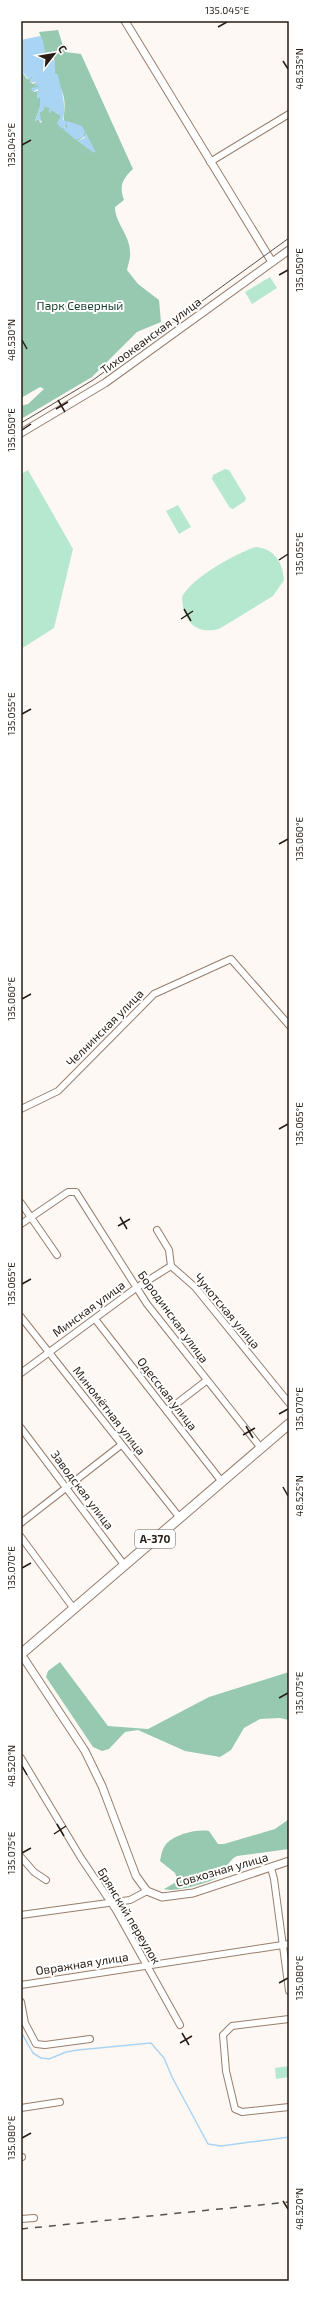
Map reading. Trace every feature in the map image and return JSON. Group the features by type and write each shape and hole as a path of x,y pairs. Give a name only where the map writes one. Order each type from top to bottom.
{"highway":[{"name":"А-370","path":"21,1654 289,1424"}],"main road":[{"path":"125,21 272,262"},
{"name":"Тихоокеанская улица","path":"21,433 105,382 289,250"},
{"path":"21,1654 84,1751 102,1786 136,1876 147,1891"},
{"name":"Совхозная улица","path":"147,1891 162,1897 193,1893 289,1861"}],"street":[{"path":"210,162 289,114"},
{"name":"Челнинская улица","path":"21,1109 58,1091 154,994 231,959 289,1025"},
{"name":"Бородинская улица","path":"32,1216 68,1192 76,1192 136,1288 206,1381 261,1448"},
{"path":"21,1203 32,1216 57,1255"},
{"path":"21,1224 32,1216"},
{"path":"156,1230 169,1250 171,1266"},
{"name":"Минская улица","path":"21,1373 136,1288 171,1266"},
{"name":"Чукотская улица","path":"171,1266 195,1287 289,1403"},
{"name":"Миномётная улица","path":"21,1317 180,1518"},
{"name":"Одесская улица","path":"95,1319 222,1482"},
{"path":"168,1411 206,1381"},
{"name":"Заводская улица","path":"21,1428 67,1487 124,1566"},
{"path":"21,1523 121,1445"},
{"path":"21,1537 74,1609"},
{"name":"Брянский переулок","path":"21,1758 73,1846 111,1902 180,2025"},
{"path":"21,1857 34,1872 46,1880"},
{"path":"271,1868 286,1945 289,1991"},
{"path":"21,1915 130,1900 147,1891"},
{"name":"Овражная улица","path":"21,1985 83,1977 146,1965 286,1945"},
{"path":"21,2002 25,2023 36,2044 45,2046 90,2039"},
{"path":"289,2019 232,2026 223,2035 226,2071 235,2109 242,2112 289,2107"},
{"path":"21,2108 60,2102"},
{"path":"21,2219 34,2218"}],"green space":[{"name":"Парк Северный","path":"58,30 65,52 81,54 133,169 122,183 122,195 124,200 115,207 116,213 128,240 130,256 127,270 138,284 159,300 161,322 137,332 92,377 21,419 21,406 28,404 44,389 40,387 21,398 21,70 27,79 34,75 30,82 33,84 37,82 36,85 40,85 37,89 32,88 34,92 41,90 37,93 37,98 40,97 40,107 35,121 39,119 40,123 42,122 39,117 40,112 44,109 44,106 51,108 50,112 52,110 61,116 59,126 65,128 64,98 58,81 58,75 55,74 54,59 47,59 39,32","holes":["86,135 94,152 78,141"]},
{"path":"270,277 277,288 252,304 245,292"},
{"path":"225,469 229,470 246,498 245,501 233,509 230,508 212,479 213,475"},
{"path":"28,470 73,549 54,628 21,649 21,474"},
{"path":"178,505 191,527 179,534 166,511"},
{"path":"256,547 268,550 273,554 279,562 283,573 284,580 273,596 219,629 203,630 197,628 188,619 185,613 182,597 187,590 204,574 226,560"},
{"path":"60,1662 108,1726 148,1729 209,1697 289,1672 289,1720 280,1718 260,1719 244,1728 231,1750 220,1757 185,1751 138,1730 125,1732 109,1749 102,1751 93,1747 46,1677 48,1671"},
{"path":"289,1819 289,1849 237,1856 231,1860 221,1875 214,1879 183,1889 164,1889 178,1881 175,1873 160,1861 165,1845 176,1837 193,1832 209,1831 218,1844 224,1844 275,1829"},
{"path":"289,2066 289,2077 276,2079 275,2068"}],"water":[{"path":"40,36 43,41 46,58 55,61 55,74 58,75 64,102 63,120 66,121 67,124 62,129 57,123 61,116 52,110 50,113 48,110 51,109 44,106 44,110 40,112 41,123 39,119 35,121 40,107 40,97 37,98 37,93 40,90 38,91 38,89 33,92 31,88 36,87 35,89 39,85 34,86 37,82 30,83 34,75 29,80 21,70 21,40"},
{"path":"67,121 82,126 85,132 83,137 76,140 63,129 67,127"},
{"path":"86,133 95,151 94,153 78,141 84,138"}],"waterway":[{"path":"21,2032 33,2053 41,2058 49,2059 66,2052 78,2050 151,2043 164,2058 172,2077 208,2144 221,2146 289,2137"}],"tram line":[{"path":"21,423 93,380 289,238"}],"railway":[{"path":"21,2229 289,2202"}]}
